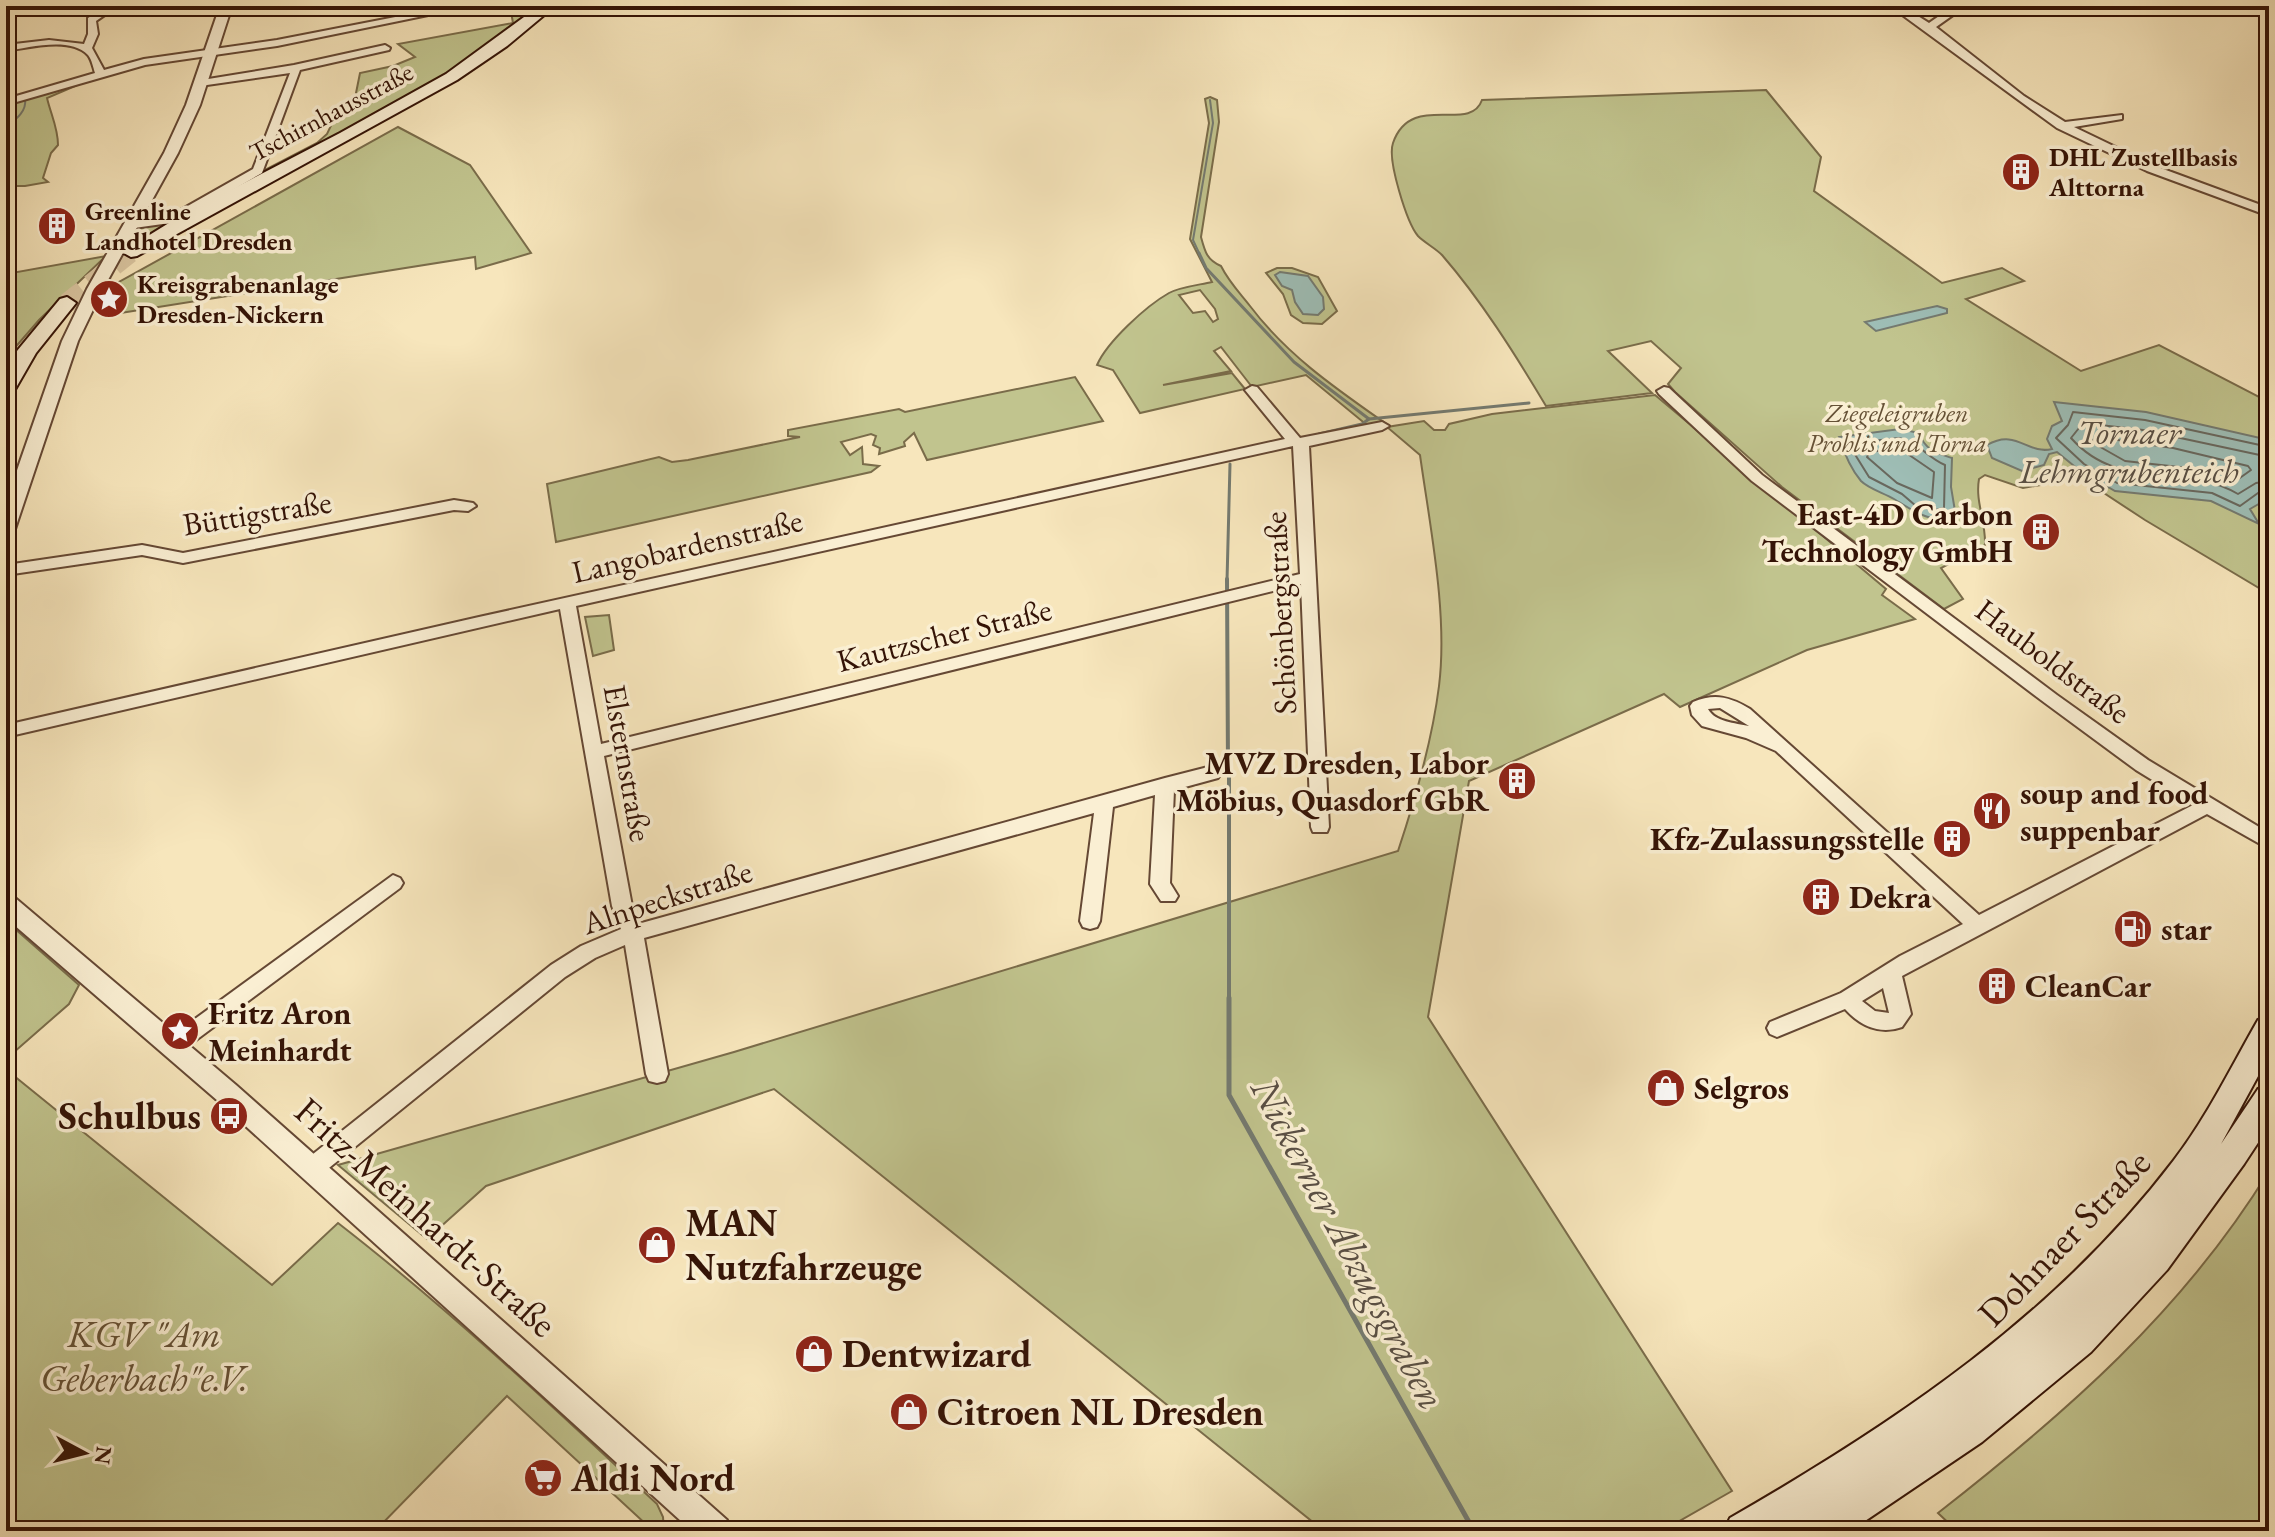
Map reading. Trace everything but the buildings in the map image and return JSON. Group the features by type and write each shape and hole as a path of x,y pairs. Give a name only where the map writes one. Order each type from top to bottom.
{"main road":[{"name":"Tschirnhausstraße","path":"131,252 193,215 411,99 471,63 548,6"},
{"path":"6,389 27,351 67,303"},
{"name":"Dohnaer Straße","path":"1743,1531 1818,1489 1914,1428 2044,1328 2133,1236 2186,1171 2220,1118 2269,1029"},
{"path":"1811,1531 1894,1484 1955,1439 2027,1385 2112,1308 2172,1239 2269,1099"}],"street":[{"path":"6,10 26,6"},
{"path":"100,73 90,52 93,34 91,20 96,13 129,6"},
{"path":"6,529 70,341 171,153 211,54 226,6"},
{"path":"6,102 144,62 211,54 467,6"},
{"path":"1895,6 1929,27 2017,97 2098,147 2269,212"},
{"path":"1929,27 1948,15 1941,6"},
{"path":"6,48 48,43 144,62"},
{"path":"200,83 294,68 385,48"},
{"path":"131,226 173,219 258,171 295,73 294,68"},
{"path":"2061,126 2118,117"},
{"path":"2256,207 2269,196"},
{"path":"1252,390 1297,443"},
{"name":"Hauboldstraße","path":"1664,391 1757,478 2051,699 2142,765 2269,842"},
{"name":"Langobardenstraße","path":"6,731 567,603 1382,426"},
{"name":"Schönbergstraße","path":"1297,443 1308,577 1320,827"},
{"name":"Büttigstraße","path":"6,570 142,550 183,558 454,505 468,506"},
{"name":"Kautzscher Straße","path":"594,752 1308,577"},
{"name":"Elsternstraße","path":"567,603 622,906 635,942 657,1074"},
{"path":"1782,746 1978,926"},
{"name":"Alnpeckstraße","path":"311,1169 558,971 588,952 630,934 1212,773"},
{"path":"1165,785 1160,884 1168,896"},
{"path":"1090,921 1104,802"},
{"path":"1777,1028 1848,999 1892,972 2208,805"},
{"path":"173,1046 393,883"},
{"name":"Fritz-Meinhardt-Straße","path":"6,904 173,1046 716,1531"},
{"path":"1848,999 1874,1021 1895,1021 1901,1014 1901,1005 1891,988 1892,972"}],"green space":[{"path":"510,6 543,6 483,52 406,98 128,248 138,227 164,222 317,143 327,134 341,105 354,103 360,73 393,66 415,57 398,44 513,23"},
{"path":"82,83 47,98 58,145 51,153 43,178 48,182 6,186 6,105"},
{"name":"Ziegeleigruben Prohlis und Torna","path":"1766,90 1821,157 1814,191 1942,283 2002,268 2024,281 1966,299 2081,371 2159,345 2269,402 2269,594 2081,478 2023,488 1985,475 1979,479 1978,487 1985,545 1941,568 1963,599 1944,609 1782,487 1675,392 1668,384 1681,368 1651,341 1608,351 1652,393 1546,406 1470,290 1442,255 1418,236 1395,176 1393,143 1402,128 1413,119 1426,116 1466,114 1482,100"},
{"path":"1210,97 1217,100 1219,122 1201,237 1207,255 1221,266 1264,324 1280,340 1330,384 1385,423 1368,426 1306,375 1252,387 1221,347 1214,351 1231,371 1163,385 1232,373 1245,389 1140,413 1113,370 1097,365 1118,336 1160,299 1179,289 1212,282 1190,239 1209,123 1205,99","holes":["1200,290 1215,309 1218,319 1213,322 1205,311 1193,313 1179,295"]},
{"path":"398,127 470,165 531,253 476,269 475,257 108,315 119,282"},
{"path":"106,256 39,320 6,358 6,274"},
{"path":"1277,268 1292,268 1318,277 1337,311 1322,324 1303,323 1291,315 1283,294 1266,273"},
{"path":"1075,377 1103,421 927,460 914,433 904,442 905,446 879,454 880,448 873,445 876,436 871,434 841,442 850,455 862,447 863,464 879,466 871,472 556,542 547,484 659,457 672,462 688,460 800,437 788,436 788,430 899,409 905,412"},
{"path":"1655,395 1886,589 1882,595 1915,619 1807,650 1680,707 1664,694 1469,781 1428,1017 1732,1491 1662,1531 1324,1531 774,1089 486,1186 427,1239 338,1165 734,1052 1398,851 1432,728 1439,686 1441,630 1437,570 1420,455 1387,427 1424,421 1434,430 1445,430 1449,424 1492,414"},
{"path":"609,615 614,650 593,656 585,617"},
{"path":"6,921 79,985 69,1004 13,1053 6,1052"},
{"name":"KGV \"Am Geberbach\"e.V.","path":"8,1071 272,1285 338,1223 461,1325 657,1504 663,1517 664,1531 646,1531 649,1527 507,1396 375,1531 6,1531"},
{"path":"2269,1171 2269,1531 1957,1531 1938,1513 2032,1437 2119,1357 2199,1269"}],"water":[{"path":"1280,272 1308,276 1323,297 1324,309 1318,315 1303,314 1292,290 1282,286 1275,275"},
{"path":"1937,306 1947,309 1947,313 1876,331 1865,322"},
{"name":"Tornaer Lehmgrubenteich","path":"2054,402 2146,412 2269,440 2269,498 2250,509 2259,524 2211,501 2115,491 2079,470 2057,452 2049,454 2044,465 2022,471 1992,458 1987,445 2006,439 2036,449 2052,449 2047,439 2052,426 2062,421"},
{"name":"Tornaer Lehmgrubenteich","path":"1900,429 1919,433 1928,447 1952,458 1951,487 1955,511 1947,516 1923,516 1861,481 1845,455 1839,437"}],"waterway":[{"path":"6,127 22,112 25,99"},
{"name":"Nickerner Abzugsgraben","path":"1200,255 1193,240 1213,123 1210,100"},
{"name":"Nickerner Abzugsgraben","path":"1199,253 1206,268 1294,362 1369,419"},
{"path":"1369,419 1529,403"},
{"name":"Nickerner Abzugsgraben","path":"1319,434 1362,424 1369,419"},
{"name":"Nickerner Abzugsgraben","path":"1227,581 1230,464"},
{"name":"Nickerner Abzugsgraben","path":"1227,581 1228,768"},
{"name":"Nickerner Abzugsgraben","path":"1229,776 1229,1095 1474,1531"}],"tunnel":[{"path":"127,255 131,252"},
{"path":"67,303 130,253"}],"place":[{"name":"DHL Zustellbasis Alttorna","path":"2021,172"},
{"name":"Greenline Landhotel Dresden","path":"57,226"},
{"name":"Kreisgrabenanlage Dresden-Nickern","path":"109,299"},
{"name":"East-4D Carbon Technology GmbH","path":"2041,532"},
{"name":"MVZ Dresden, Labor Möbius, Quasdorf GbR","path":"1517,781"},
{"name":"soup and food suppenbar","path":"1992,811"},
{"name":"Kfz-Zulassungsstelle","path":"1952,839"},
{"name":"Dekra","path":"1821,897"},
{"name":"star","path":"2133,929"},
{"name":"CleanCar","path":"1997,986"},
{"name":"Fritz Aron Meinhardt","path":"180,1031"},
{"name":"Selgros","path":"1666,1088"},
{"name":"Schulbus","path":"229,1116"},
{"name":"MAN Nutzfahrzeuge","path":"657,1245"},
{"name":"Dentwizard","path":"814,1354"},
{"name":"Citroen NL Dresden","path":"909,1412"},
{"name":"Aldi Nord","path":"543,1478"}]}
